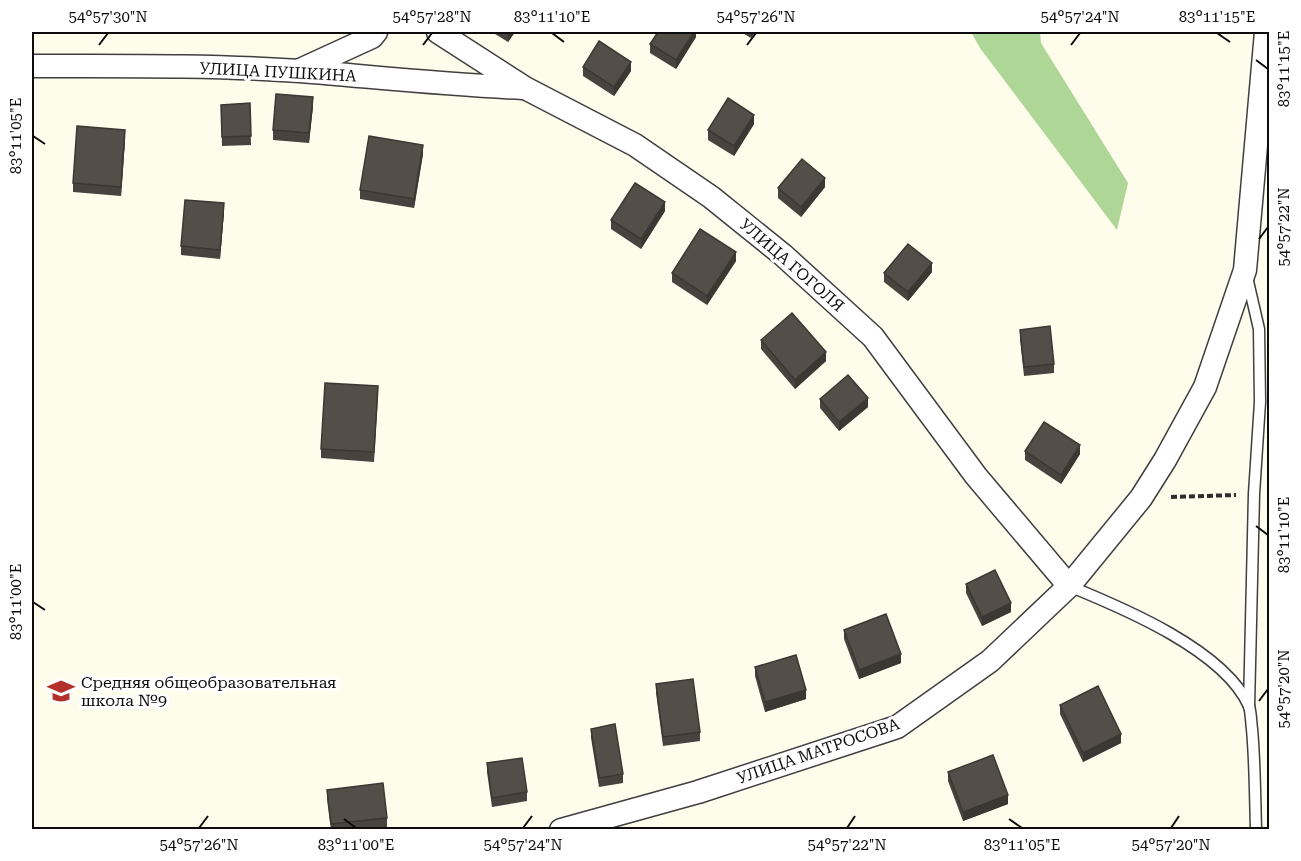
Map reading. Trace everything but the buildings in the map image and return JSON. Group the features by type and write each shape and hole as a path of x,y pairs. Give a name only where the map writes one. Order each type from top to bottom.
{"street":[{"path":"299,71 372,37 376,32"},
{"name":"УЛИЦА ГОГОЛЯ","path":"438,32 525,88 635,145 711,197 783,255 873,337 976,476 1069,586"},
{"name":"УЛИЦА МАТРОСОВА","path":"561,830 698,792 897,727 990,661 1069,586 1141,498 1165,460 1205,387 1245,270 1266,32"},
{"name":"УЛИЦА ПУШКИНА","path":"32,66 159,66 299,71 445,84 525,88"}],"lane":[{"path":"1245,270 1259,329 1260,402 1254,494 1249,707 1253,743 1256,830"},
{"path":"1069,586 1132,612 1184,642 1228,676 1249,707"}],"path":[{"path":"1141,498 1254,494"}],"green space":[{"path":"971,32 1040,32 1041,43 1128,183 1117,230 980,48"}],"place":[{"name":"Средняя общеобразовательная школа №9","path":"61,691"}]}
